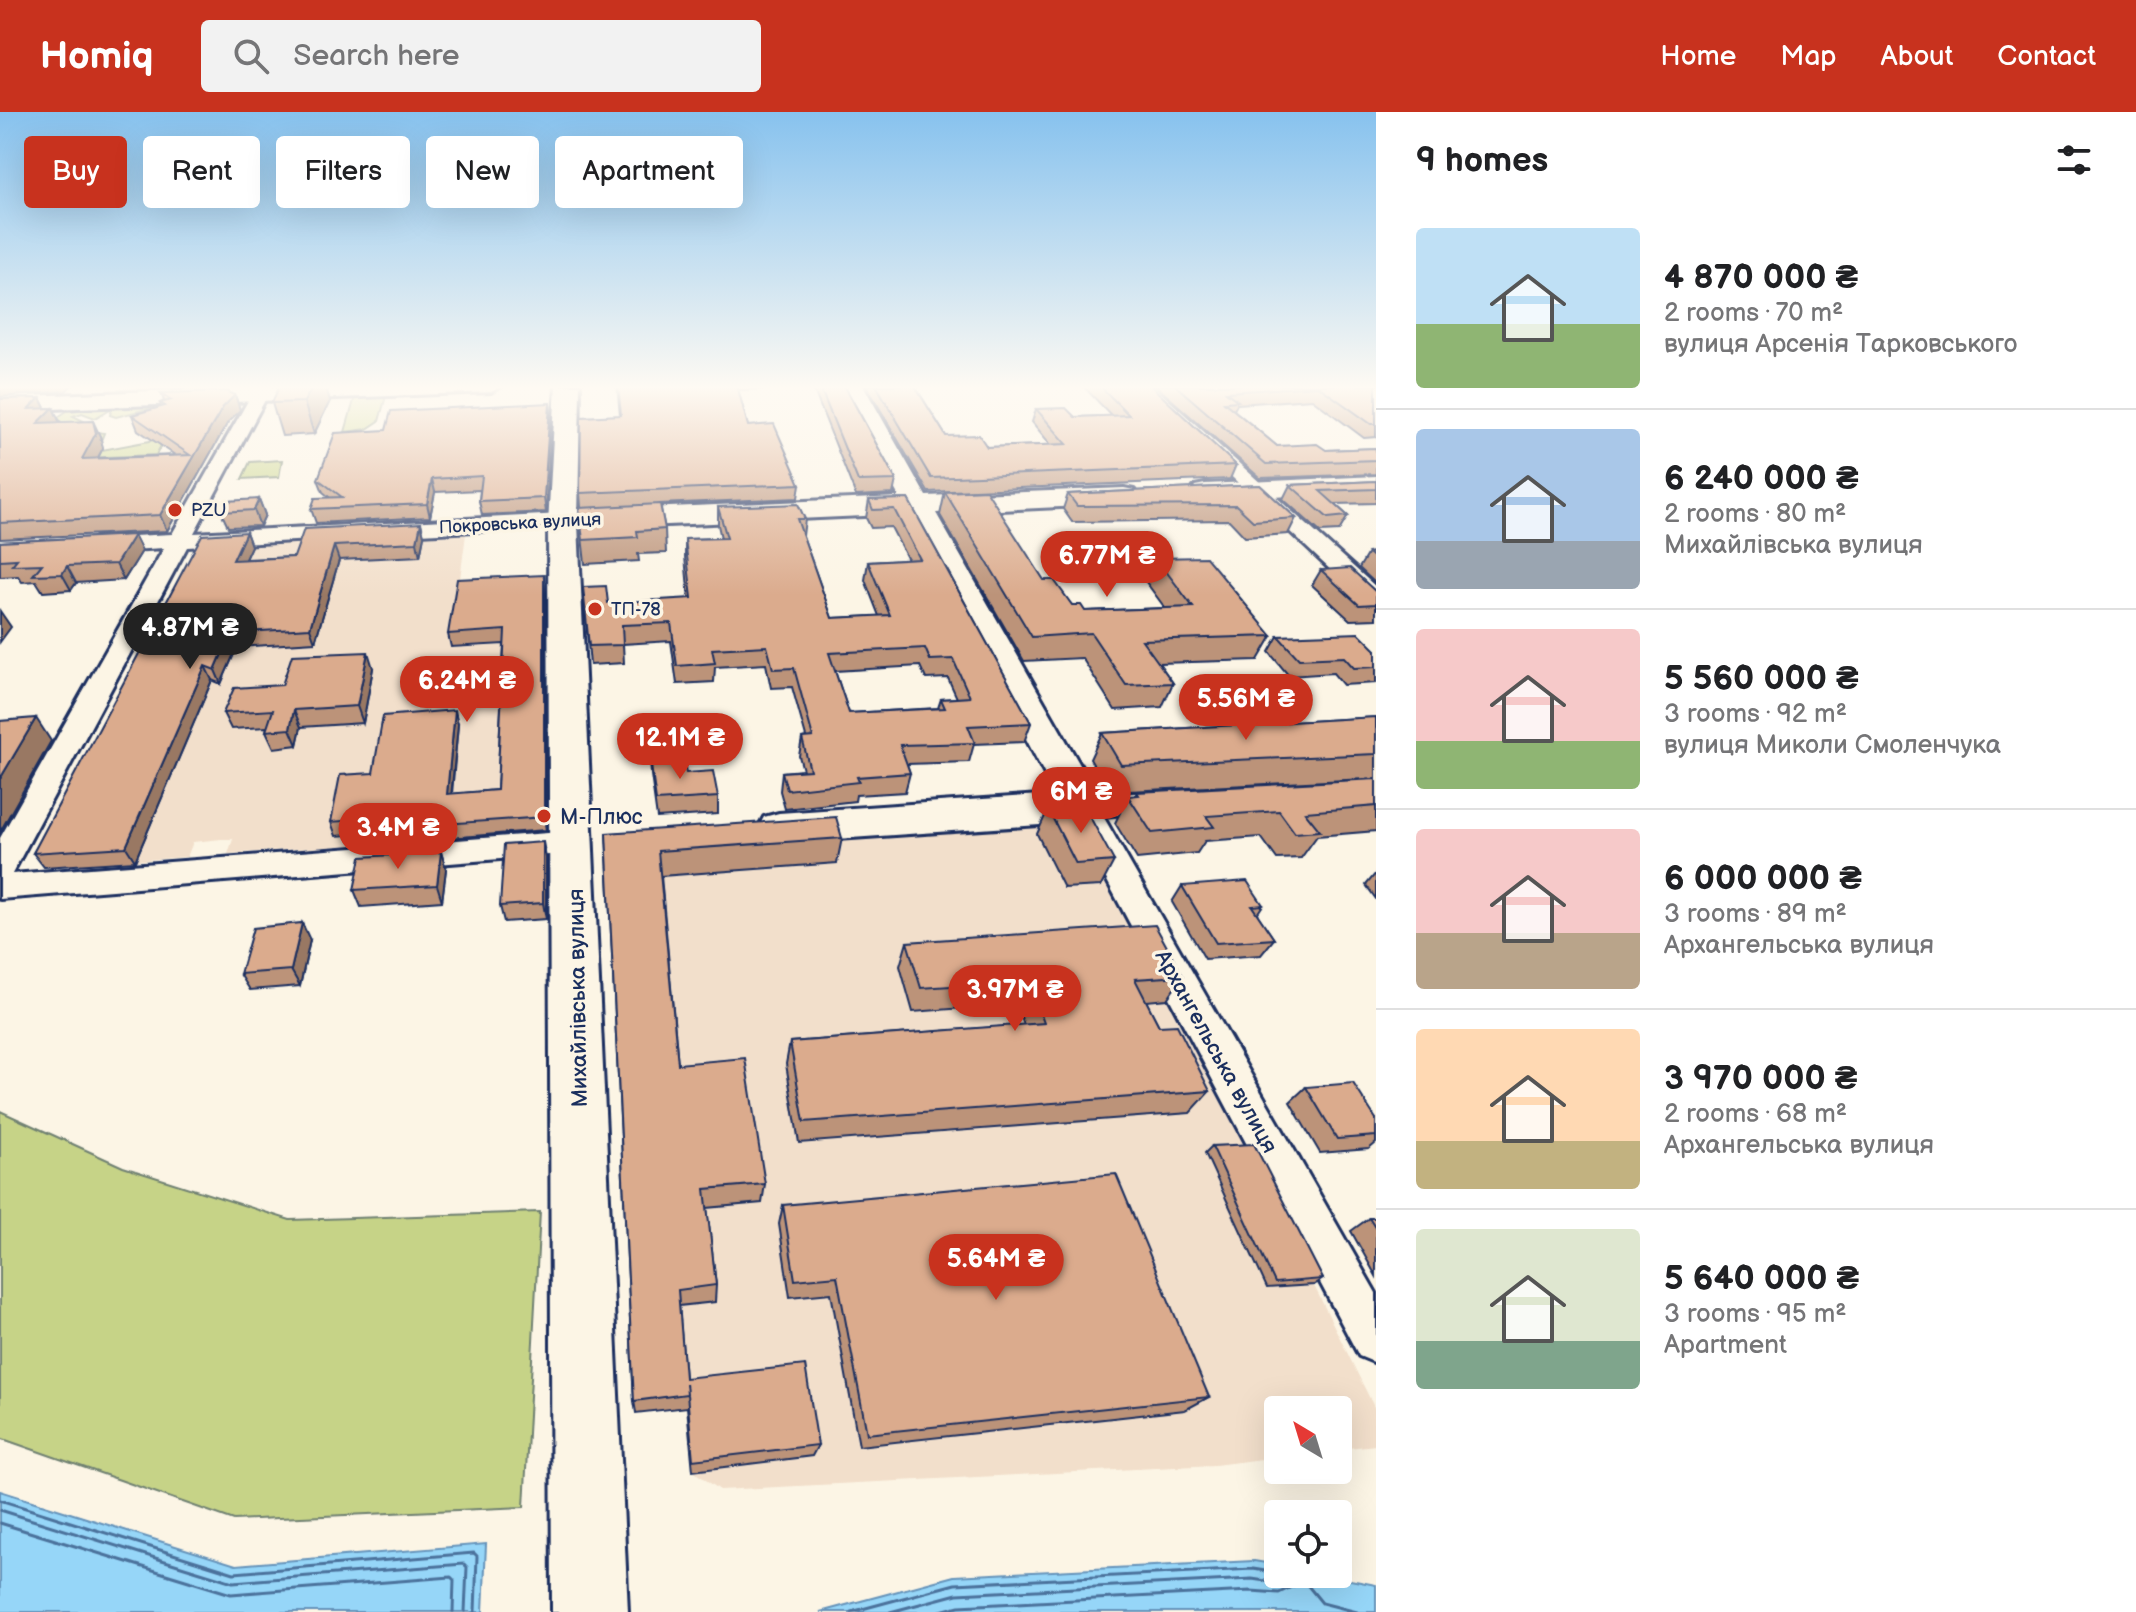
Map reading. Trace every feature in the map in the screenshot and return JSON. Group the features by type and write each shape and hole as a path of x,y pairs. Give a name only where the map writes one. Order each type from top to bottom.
{"street":[{"path":"0,867 227,455"},
{"name":"Михайлівська вулиця","path":"565,455 563,520 595,841 587,1464 590,1612"},
{"name":"Архангельська вулиця","path":"890,455 1376,1339"},
{"path":"1218,455 1376,600"},
{"path":"1176,494 1376,484"},
{"name":"Покровська вулиця","path":"76,546 563,520 1145,495"},
{"path":"741,831 1191,801"},
{"path":"0,887 595,841"}],"shaded area":[{"path":"466,534 451,646 550,641 555,831 228,854 233,839 221,839 193,842 187,857 45,867 208,547"},
{"path":"1076,824 1247,1150 1376,1411 1376,1445 1352,1448 1352,1396 1264,1396 1264,1459 1215,1465 720,1490 693,1471 687,1408 636,1413 608,854"}],"green space":[{"path":"13,455 156,455 4,461"},
{"path":"282,460 279,477 242,479 250,462"},
{"path":"0,1111 123,1167 290,1220 540,1212 524,1507 234,1520 0,1438"}],"water":[{"path":"0,1491 236,1565 486,1544 483,1612 0,1612"},
{"path":"1254,1561 1264,1563 1264,1588 1352,1588 1352,1580 1376,1585 1376,1612 820,1612 954,1576"}],"building":[{"path":"0,455 84,455 82,459 195,455 160,515 0,523"},
{"path":"327,455 547,455 544,498 479,501 482,476 432,479 427,504 311,509 315,498 342,497 318,479"},
{"path":"580,455 787,455 800,484 580,493"},
{"path":"847,455 882,455 896,480 858,481"},
{"path":"917,455 1225,455 1236,465 931,478"},
{"path":"1256,455 1376,455 1376,460 1266,464"},
{"path":"1376,481 1376,489 1320,491 1348,516 1328,518 1290,485"},
{"path":"1260,485 1296,518 1253,521 1236,505 1077,506 1068,494"},
{"path":"986,490 1044,580 1054,580 1072,605 1081,605 1085,611 1193,607 1156,558 1206,557 1272,636 1142,640 1173,683 1126,685 1091,633 1032,637 945,492"},
{"path":"259,499 254,510 221,512 225,501"},
{"path":"908,499 1031,723 968,726 975,743 900,745 910,773 857,777 859,782 787,790 782,772 810,770 802,738 813,737 794,668 773,669 767,646 712,649 715,663 677,666 671,623 622,625 623,645 589,646 583,587 606,586 608,603 692,598 685,539 727,538 718,507 798,504 805,519 797,519 832,618 890,615 868,562 920,559 894,509 873,510 869,500","holes":["925,648 930,660 953,659 970,697 941,699 945,708 849,713 829,653"]},
{"path":"660,504 665,529 637,531 638,537 583,540 579,508"},
{"path":"421,523 417,542 334,546 310,628 231,633 215,670 205,666 126,847 33,853 202,535 246,532 233,560 294,557 304,529"},
{"path":"134,535 116,564 67,566 62,574 33,575 42,564 12,565 17,559 0,560 0,542"},
{"path":"1350,568 1376,592 1376,604 1359,605 1321,570"},
{"path":"544,575 544,817 444,824 445,813 331,822 340,775 373,773 383,716 455,710 447,794 497,790 505,630 448,634 457,579"},
{"path":"1359,633 1376,650 1376,667 1354,668 1344,657 1299,659 1278,636"},
{"path":"368,652 357,706 294,710 290,729 266,731 273,710 223,713 234,688 282,685 292,655"},
{"path":"1376,717 1376,754 1121,765 1102,733"},
{"path":"36,718 0,779 0,721"},
{"path":"683,756 686,773 713,771 718,797 656,801 650,758"},
{"path":"1376,779 1376,806 1305,812 1320,831 1295,833 1279,811 1206,816 1214,827 1152,833 1128,796 1139,795 1137,792"},
{"path":"1084,806 1114,861 1076,864 1048,809"},
{"path":"836,817 842,838 658,851 678,1064 745,1058 765,1184 705,1189 716,1285 678,1290 685,1378 805,1365 818,1445 693,1460 687,1394 634,1401 606,833"},
{"path":"543,842 543,903 500,906 504,845"},
{"path":"441,852 437,885 354,890 361,857"},
{"path":"1247,881 1263,905 1252,906 1274,939 1216,943 1182,886"},
{"path":"302,923 291,970 240,974 253,928"},
{"path":"1155,925 1183,976 1135,979 1159,1026 1177,1025 1210,1091 804,1122 790,1042 1044,1023 1028,981 921,988 907,942"},
{"path":"1353,1083 1376,1119 1376,1136 1337,1139 1306,1087"},
{"path":"1254,1144 1323,1279 1275,1283 1212,1146"},
{"path":"1116,1174 1209,1397 867,1434 837,1276 795,1280 783,1205"}],"place":[{"name":"PZU","path":"175,510"},
{"name":"ТП-78","path":"595,609"},
{"name":"М-Плюс","path":"544,816"}]}
